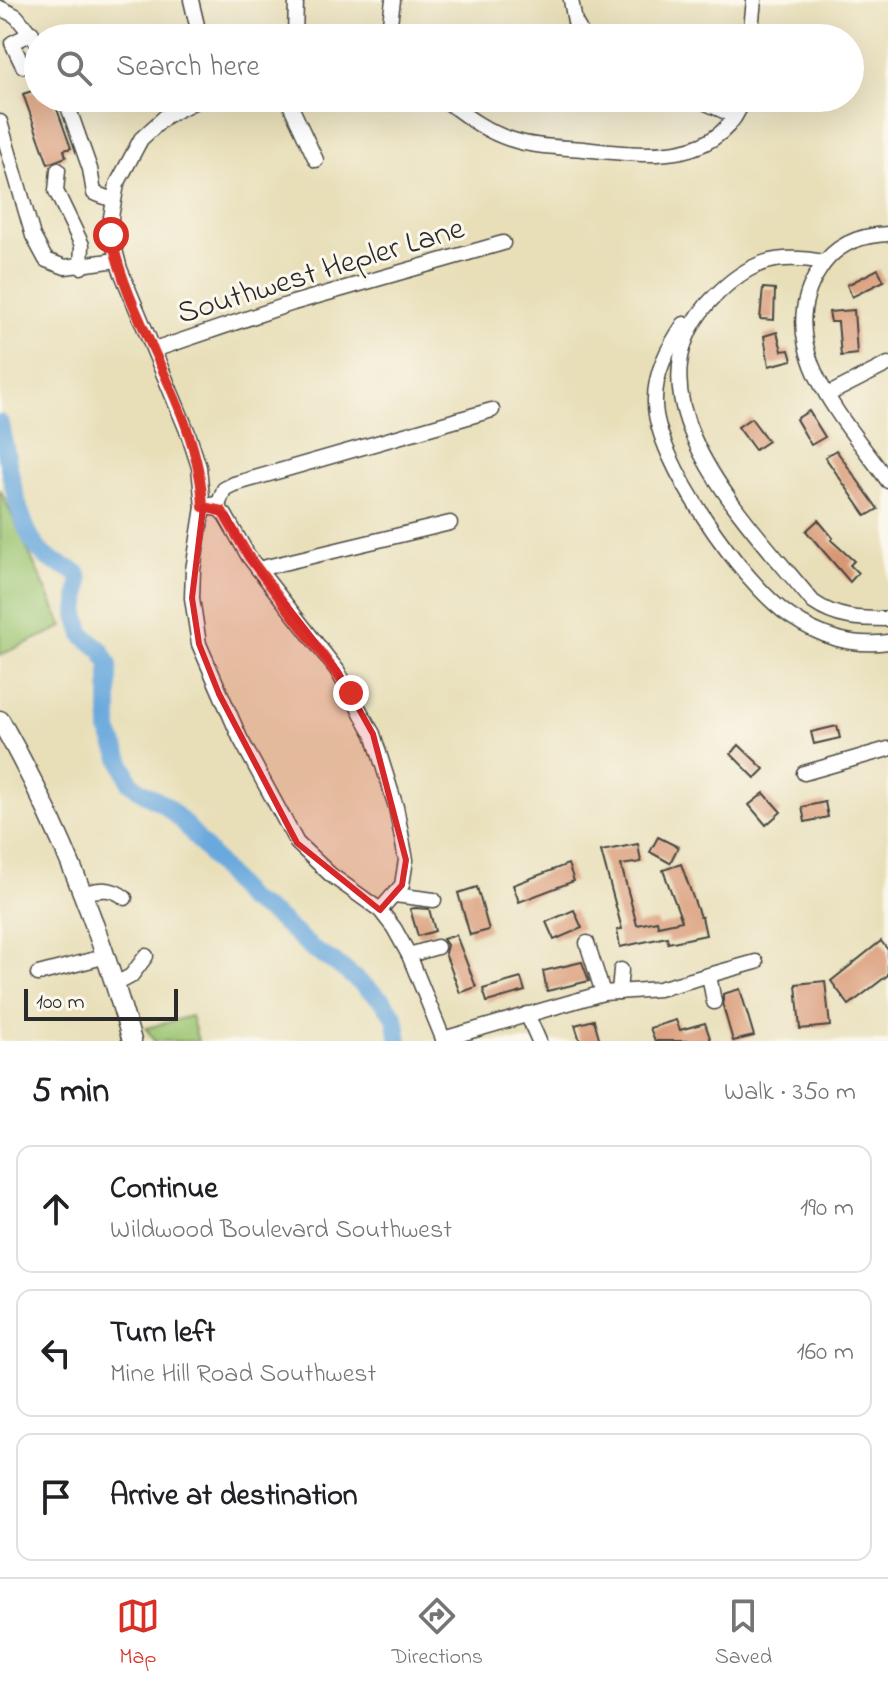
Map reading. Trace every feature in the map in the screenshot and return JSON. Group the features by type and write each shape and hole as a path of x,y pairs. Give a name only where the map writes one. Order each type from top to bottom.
{"main road":[{"path":"0,720 42,800 84,893 107,956 132,1041"},
{"path":"126,1021 144,1041"}],"street":[{"path":"191,0 197,24"},
{"path":"295,24 296,0"},
{"path":"390,24 393,0"},
{"path":"571,0 576,24"},
{"path":"751,24 754,0"},
{"path":"0,8 16,16 24,25"},
{"path":"23,66 12,43 24,40"},
{"path":"70,112 90,169 94,193 113,200"},
{"path":"174,112 141,139 117,184 111,235 117,260 195,450 203,507 192,598 199,644 240,738 297,843 331,875 380,910 394,928 409,955 443,1040 531,1008 603,993 659,989 748,968"},
{"path":"294,112 316,160"},
{"path":"463,112 509,139 645,156 671,154 699,145 724,131 737,112"},
{"path":"726,112 735,116"},
{"path":"0,122 7,175 46,260 65,267 81,267 117,260"},
{"path":"58,170 56,191 82,245 81,267"},
{"path":"888,234 849,242 839,248 812,279 802,310 804,343 816,376 888,481"},
{"name":"Southwest Hepler Lane","path":"154,350 293,303 503,243"},
{"path":"824,262 802,258 767,261 731,280 687,320 668,348 655,386 654,407 665,444 703,517 764,594 789,615 845,643 888,642"},
{"path":"706,304 683,340 679,371 687,423 702,459 720,487 813,602 842,617 888,619"},
{"path":"827,395 888,364"},
{"path":"203,507 219,503 224,489 234,484 492,410"},
{"path":"203,507 222,511 258,569 337,670 373,734 383,758 403,838 405,875 395,895 380,910"},
{"path":"258,569 450,523"},
{"path":"804,773 888,749"},
{"path":"84,893 102,889 118,892 125,898"},
{"path":"395,895 434,900"},
{"path":"587,943 603,993"},
{"path":"409,955 437,947"},
{"path":"38,974 107,956"},
{"path":"116,984 131,976 146,956"},
{"path":"619,992 621,970"},
{"path":"709,975 714,1002"},
{"path":"531,1008 539,1041"}],"highlighted area":[{"path":"203,507 225,515 249,557 337,670 373,734 406,860 402,885 380,910 297,843 219,694 199,644 192,598"}],"green space":[{"path":"0,489 63,627 0,655"},
{"path":"191,1016 198,1041 154,1041 146,1028"}],"building":[{"path":"29,112 58,112 71,148 64,150 66,157 48,164"},
{"path":"878,269 884,281 852,297 847,285"},
{"path":"763,288 775,289 774,320 760,319"},
{"path":"854,310 857,354 841,356 838,322 831,322 829,312"},
{"path":"777,332 782,351 789,350 792,360 769,366 764,336"},
{"path":"809,411 825,437 811,445 796,419"},
{"path":"751,418 768,441 755,450 738,427"},
{"path":"836,450 878,509 866,516 825,457"},
{"path":"818,520 833,538 831,540 854,561 850,565 858,573 850,582 806,531"},
{"path":"837,726 840,738 814,744 811,732"},
{"path":"739,745 764,769 755,778 731,754"},
{"path":"764,793 781,812 766,825 749,805"},
{"path":"825,802 828,817 805,822 802,807"},
{"path":"658,837 678,847 670,863 650,852"},
{"path":"638,844 641,862 621,865 637,925 657,921 658,926 682,921 663,870 681,864 706,935 668,943 667,937 620,947 617,930 622,929 601,851"},
{"path":"568,864 574,881 519,902 513,885"},
{"path":"477,887 489,930 470,935 458,893"},
{"path":"410,909 429,909 435,931 418,936"},
{"path":"574,910 582,928 554,940 546,922"},
{"path":"456,935 476,987 460,993 443,939"},
{"path":"881,941 888,950 888,975 849,1005 831,981"},
{"path":"582,962 589,981 547,991 543,971"},
{"path":"521,978 525,991 487,1002 483,989"},
{"path":"825,981 830,1026 800,1029 796,984"},
{"path":"740,989 754,1036 733,1041 723,1006 723,994"},
{"path":"594,1020 600,1041 580,1041 575,1025"},
{"path":"676,1020 680,1030 705,1023 711,1041 655,1041 650,1028"}],"waterway":[{"path":"0,423 15,493 27,529 44,555 77,573 80,580 77,615 83,635 102,651 109,665 109,731 130,782 165,805 185,824 248,900 274,915 315,951 337,964 383,1001 395,1017 399,1041"}],"route":[{"path":"111,235 120,269 195,450 203,507 222,511 249,557 337,670 351,693"}]}
